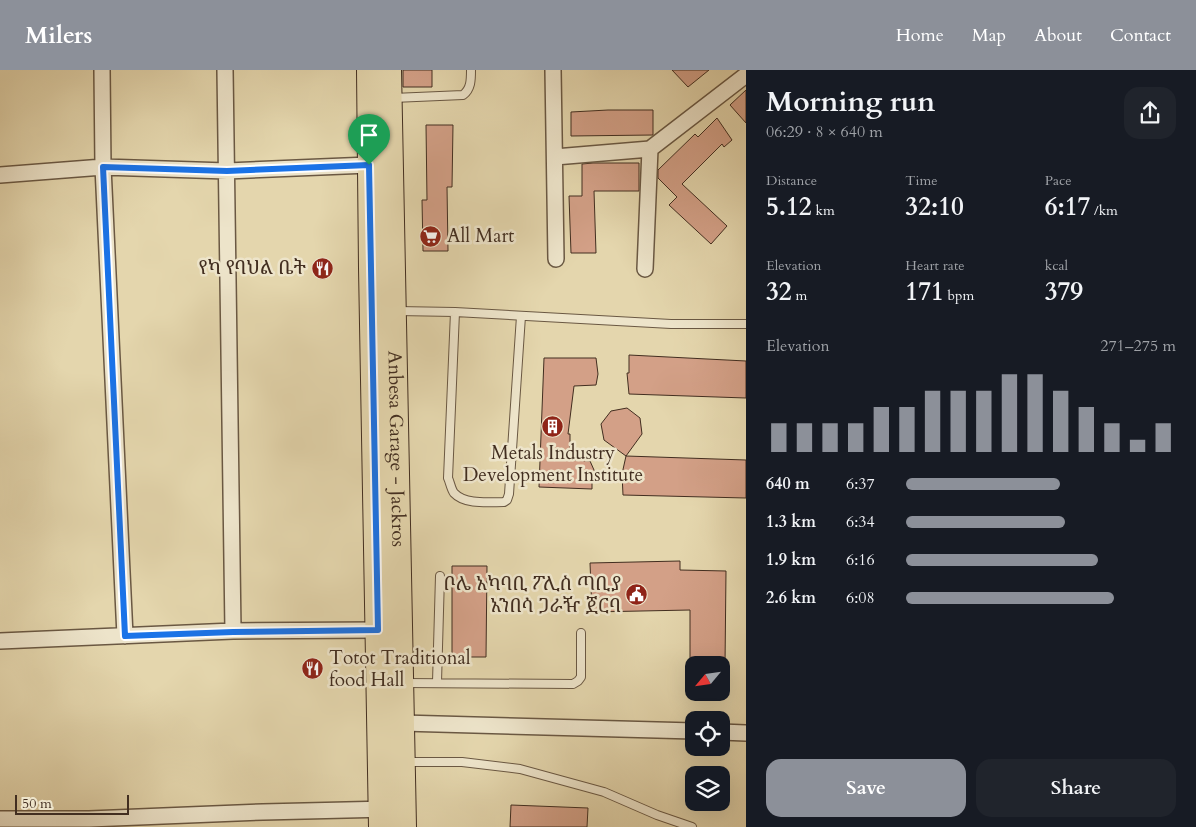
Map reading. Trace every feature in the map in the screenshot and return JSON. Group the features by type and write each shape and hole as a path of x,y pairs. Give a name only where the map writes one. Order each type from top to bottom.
{"main road":[{"path":"369,70 369,165 386,406 378,630 393,818"},
{"name":"Anbesa Garage - Jackros","path":"389,70 395,311 386,406 402,683 403,762 393,818"}],"street":[{"path":"102,70 103,167 125,636"},
{"path":"225,70 233,632"},
{"path":"553,70 556,259"},
{"path":"555,156 650,149 746,75"},
{"path":"645,269 650,149"},
{"path":"0,175 103,167 227,171 369,165"},
{"path":"0,641 233,632 378,630"},
{"path":"402,723 685,731"},
{"path":"730,732 746,733"},
{"path":"0,819 89,820 263,812 393,818"}],"lane":[{"path":"390,98 463,95 468,91 471,70"},
{"path":"395,311 455,312 671,324 746,324"},
{"path":"455,312 448,478 454,492 461,497 475,502 504,502 509,494 521,316"},
{"path":"436,682 440,576"},
{"path":"402,683 573,684 581,677 581,633"},
{"path":"403,762 462,762 520,769 604,792 657,815 692,827"}],"building":[{"path":"403,70 432,70 432,87 403,87"},
{"path":"672,70 709,70 688,87"},
{"path":"746,90 746,123 730,105"},
{"path":"653,110 653,135 571,136 571,112"},
{"path":"717,118 732,140 724,147 722,144 682,184 727,226 711,244 669,205 677,197 658,178 658,170 695,134 698,137"},
{"path":"426,125 453,125 452,187 447,187 448,251 423,251 422,200 427,200"},
{"path":"639,163 639,191 594,191 596,253 571,253 569,196 582,196 582,164"},
{"path":"629,355 746,361 746,398 629,394 627,373 629,373"},
{"path":"544,358 596,358 598,374 596,385 574,386 568,434 570,434 570,460 590,461 598,479 592,478 592,489 539,487"},
{"path":"627,408 640,418 642,434 626,456 604,440 601,424 611,411"},
{"path":"626,456 746,460 746,498 623,495 622,474"},
{"path":"680,561 680,570 726,571 725,656 690,656 690,610 592,612 590,563"},
{"path":"452,566 487,566 486,657 452,657"},
{"path":"511,805 588,808 587,827 510,827"}],"place":[{"name":"All Mart","path":"431,236"},
{"name":"የካ የባህል ቤት","path":"322,268"},
{"name":"Metals Industry Development Institute","path":"553,427"},
{"name":"ቦሌ አካባቢ ፖሊስ ጣቢያ አንበሳ ጋራዥ ጀርባ","path":"637,595"},
{"name":"Totot Traditional food Hall","path":"313,669"}],"route":[{"path":"369,165 378,630 125,636 103,167 227,171 369,165"}]}
